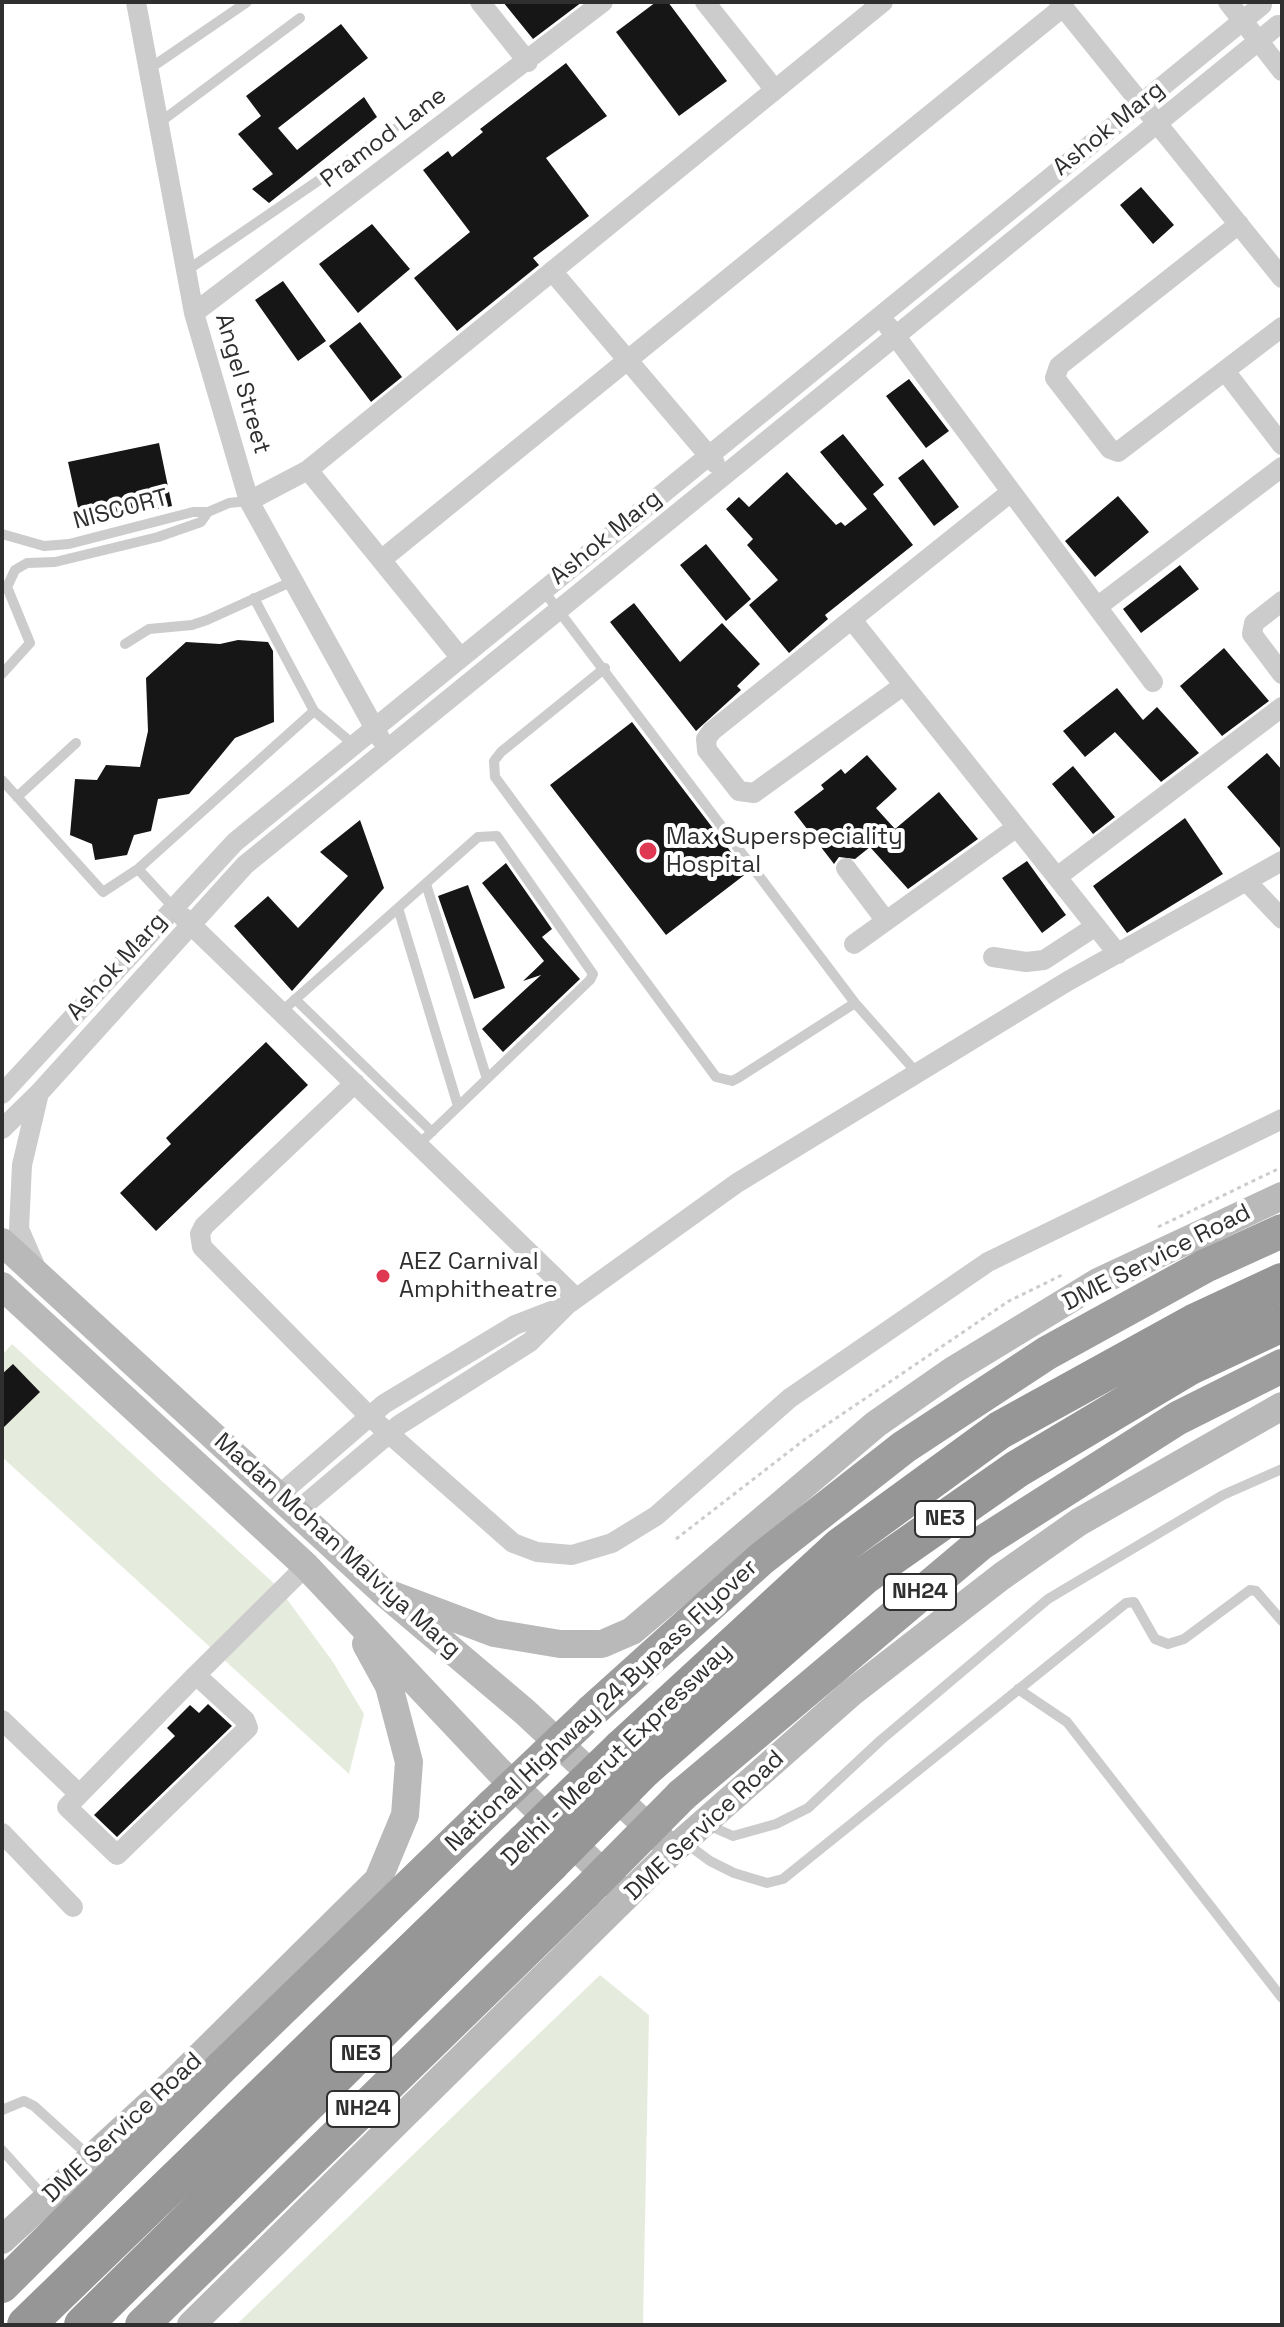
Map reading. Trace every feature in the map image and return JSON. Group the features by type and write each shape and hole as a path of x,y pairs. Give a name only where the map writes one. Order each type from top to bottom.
{"highway":[{"name":"National Highway 24 Bypass Flyover","path":"2,2286 385,1907 592,1711 761,1559 904,1447 1047,1353 1205,1266 1282,1231"},
{"name":"Delhi - Meerut Expressway","path":"83,2325 170,2241 537,1853 841,1546 1000,1430 1196,1322 1282,1282"},
{"name":"Delhi - Meerut Expressway","path":"633,1758 695,1720 889,1558 1017,1469 1190,1366 1282,1323"},
{"path":"1218,1398 1282,1366"},
{"path":"1218,1398 1282,1379"},
{"name":"NH24","path":"142,2325 682,1795 980,1544 1178,1418 1218,1398"},
{"name":"Delhi - Meerut Expressway","path":"26,2325 143,2212 537,1853"}],"main road":[{"name":"DME Service Road","path":"382,1591 494,1633 560,1644 602,1644 632,1631 876,1424 952,1371 1098,1282 1282,1196"},
{"name":"Madan Mohan Malviya Marg","path":"2,1242 382,1591 525,1712 687,1839"},
{"name":"Madan Mohan Malviya Marg","path":"6,1298 306,1566 498,1770 627,1897"},
{"name":"DME Service Road","path":"191,2325 687,1839 851,1693 1002,1576 1079,1522 1282,1406"},
{"name":"DME Service Road","path":"2,2240 92,2159 378,1880 396,1840 408,1790 404,1736 389,1686 347,1610"}],"street":[{"name":"Angel Street","path":"136,2 194,313 249,501 385,749"},
{"path":"480,2 528,62"},
{"name":"Pramod Lane","path":"194,313 603,2"},
{"path":"705,2 775,90"},
{"path":"1228,2 1282,71"},
{"path":"381,560 1061,4 1282,278"},
{"path":"249,501 308,470 775,90 874,5"},
{"name":"Ashok Marg","path":"2,1094 235,842 1242,20 1273,15"},
{"name":"Ashok Marg","path":"2,1129 39,1093 245,865 1259,42 1273,15"},
{"path":"1239,224 1059,366 1055,378 1110,449 1118,452 1282,327"},
{"path":"552,271 724,475"},
{"path":"880,316 1153,682"},
{"path":"1225,371 1282,445"},
{"path":"1097,607 1282,467"},
{"path":"308,470 460,657"},
{"path":"904,685 759,791 750,794 739,791 707,750 708,735 1011,492"},
{"path":"1282,601 1254,623 1252,629 1254,638 1282,674"},
{"path":"852,620 1118,954"},
{"path":"1057,877 1282,707"},
{"path":"854,944 1017,827"},
{"path":"287,1504 530,1342 571,1302 737,1183 1118,954 1282,861"},
{"path":"846,868 886,921"},
{"path":"1248,883 1282,919"},
{"path":"174,908 288,1005 332,1048 355,1083 425,1138 571,1302"},
{"path":"993,957 1026,962 1044,960 1096,926"},
{"path":"2,1083 26,1070"},
{"path":"355,1083 204,1226 200,1240 202,1247 368,1415 513,1543 537,1552 572,1555 612,1543 656,1516 790,1398 988,1262 1282,1119"},
{"path":"39,1093 22,1165 19,1229 40,1277"},
{"path":"287,1504 368,1415 515,1325 571,1302"},
{"path":"196,1675 245,1720 248,1728 120,1855 114,1854 67,1810 79,1794 196,1675 306,1566"},
{"path":"2,1720 79,1794"},
{"path":"2,1833 73,1907"}],"lane":[{"path":"149,69 247,2"},
{"path":"159,123 300,18"},
{"path":"186,271 394,129"},
{"name":"NISCORT","path":"2,534 44,546 69,544 193,512 208,512 229,503 249,501"},
{"path":"2,674 30,643 7,587 15,570 27,563 55,562 158,537 201,522 208,512"},
{"path":"125,644 149,629 192,625 293,581"},
{"path":"543,590 605,668 673,764 855,1003 917,1073"},
{"path":"254,598 314,711 353,744"},
{"path":"605,668 501,752 494,761 495,777 716,1077 732,1081 738,1078 855,1003"},
{"path":"2,780 103,892 138,869 314,711"},
{"path":"17,797 76,743"},
{"path":"288,1005 478,837 497,836 591,969 590,980 425,1138 332,1048"},
{"path":"138,869 174,908"},
{"path":"426,884 487,1079"},
{"path":"398,908 458,1106"},
{"path":"687,1839 733,1836 776,1824 808,1808 881,1740 1048,1599 1223,1495 1282,1469"},
{"path":"687,1839 710,1861 734,1873 775,1883 1126,1603 1134,1602 1155,1639 1168,1644 1184,1639 1250,1590 1256,1591 1282,1621"},
{"path":"1018,1689 1067,1722 1282,1998"},
{"path":"2,2110 24,2101 34,2106 92,2159"},
{"path":"2,2150 47,2200"}],"green space":[{"path":"12,1344 278,1587 333,1662 364,1714 349,1774 2,1457 2,1355"},
{"path":"600,1975 649,2015 643,2325 236,2325"}],"building":[{"path":"503,2 582,2 533,39"},
{"path":"656,2 668,2 727,81 679,116 616,32"},
{"path":"341,24 368,58 278,128 297,150 364,97 377,117 269,203 252,189 273,174 238,134 261,116 246,96"},
{"path":"566,63 607,116 546,158 589,216 533,258 539,265 457,331 414,278 470,232 423,170 448,151 452,157 483,132 480,129"},
{"path":"1141,187 1174,225 1153,244 1120,205"},
{"path":"372,224 410,269 358,313 319,264"},
{"path":"283,281 326,341 298,361 255,300"},
{"path":"360,322 402,377 371,402 329,346"},
{"path":"909,379 949,431 926,448 886,396"},
{"path":"843,434 884,485 873,494 913,545 825,615 828,619 789,653 749,605 778,580 747,545 753,539 726,509 739,497 749,507 787,472 836,525 841,522 845,526 867,509 820,452"},
{"path":"159,443 172,506 82,526 68,462"},
{"path":"923,459 959,507 934,526 898,478"},
{"path":"1118,496 1149,532 1095,577 1065,541"},
{"path":"706,544 751,599 726,621 680,565"},
{"path":"1180,565 1199,589 1141,633 1123,609"},
{"path":"634,603 680,662 722,623 760,664 737,686 741,690 696,731 610,622"},
{"path":"238,640 268,642 273,651 274,722 235,738 189,794 158,799 151,831 134,835 127,855 95,860 92,844 70,835 75,779 97,780 106,765 140,767 148,731 146,678 186,642 220,644"},
{"path":"1224,648 1269,701 1222,736 1180,686"},
{"path":"1117,688 1143,720 1157,707 1199,753 1161,782 1115,732 1085,757 1063,731"},
{"path":"632,722 747,873 666,935 550,785"},
{"path":"1267,753 1282,770 1280,848 1227,787"},
{"path":"867,755 897,789 876,808 895,829 939,792 978,839 908,889 870,847 855,859 839,857 834,864 794,812 824,789 821,785 841,769 845,774"},
{"path":"1073,766 1115,817 1093,834 1052,784"},
{"path":"1185,818 1223,874 1127,933 1093,886"},
{"path":"360,820 384,888 292,991 234,926 268,896 298,928 348,876 320,852"},
{"path":"1027,861 1066,915 1042,933 1002,878"},
{"path":"506,863 552,929 542,937 580,979 503,1052 482,1029 541,975 523,981 544,961 482,883"},
{"path":"468,885 505,988 474,999 438,896"},
{"path":"266,1042 308,1085 156,1231 120,1193 171,1144 166,1138"},
{"path":"13,1364 40,1392 2,1429 2,1374"},
{"path":"208,1704 232,1726 117,1837 94,1815 175,1736 167,1728 190,1705 199,1713"}],"place":[{"name":"Max Superspeciality Hospital","path":"648,851"},
{"name":"AEZ Carnival Amphitheatre","path":"383,1276"}]}
